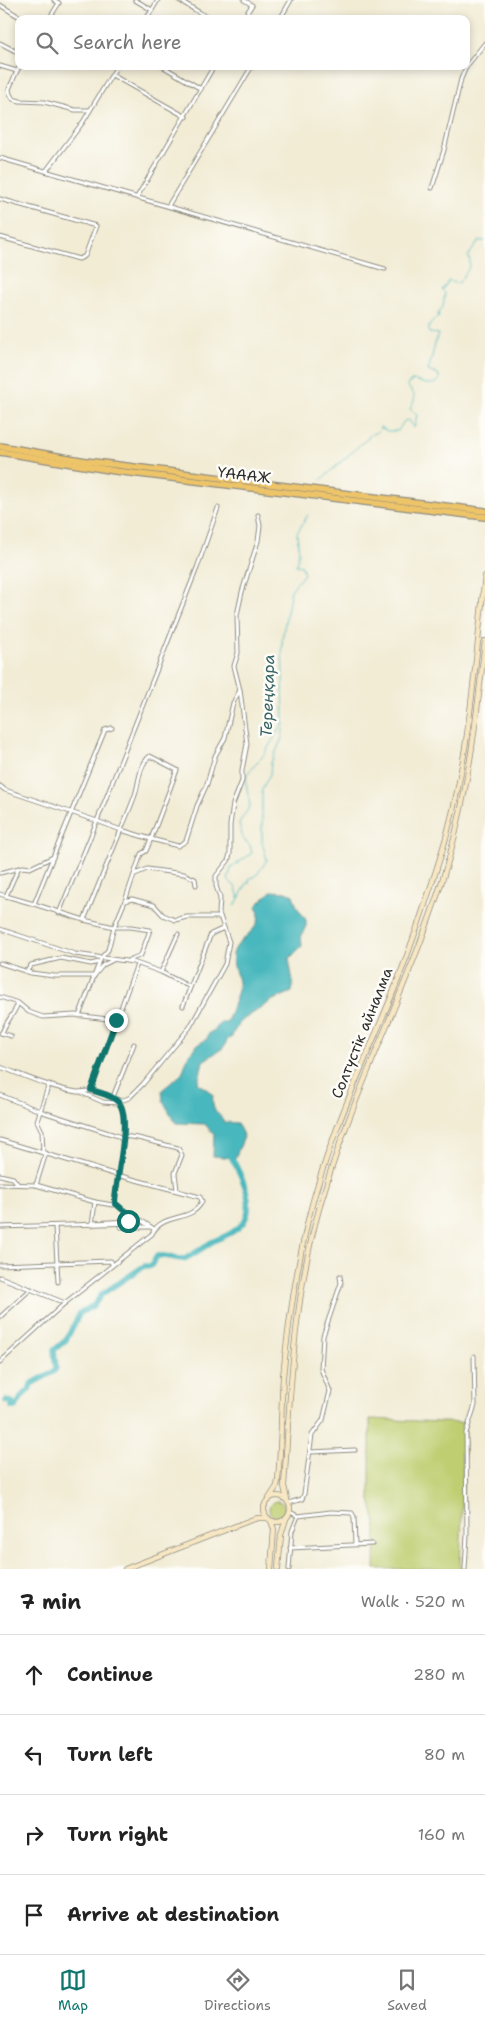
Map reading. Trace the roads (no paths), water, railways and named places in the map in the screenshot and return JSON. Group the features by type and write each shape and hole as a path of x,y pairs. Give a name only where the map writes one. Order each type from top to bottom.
{"highway":[{"name":"ҮАААЖ","path":"0,446 86,461 485,510"},
{"name":"ҮАААЖ","path":"0,452 115,471 485,517"}],"street":[{"path":"52,15 60,2 54,0"},
{"path":"135,0 152,10"},
{"path":"150,15 158,0"},
{"path":"179,0 203,15"},
{"path":"244,0 252,5"},
{"path":"246,15 255,0"},
{"path":"282,15 291,0"},
{"path":"0,5 16,15"},
{"path":"0,42 15,51"},
{"path":"470,62 485,43"},
{"path":"0,66 17,71 9,89 13,98 20,101 44,102 75,110 90,110"},
{"path":"46,171 90,110 115,70"},
{"path":"169,70 201,89"},
{"path":"137,197 186,117 212,70"},
{"path":"168,206 250,70"},
{"path":"432,188 465,70"},
{"path":"112,75 186,117"},
{"path":"0,158 385,269"},
{"path":"0,198 96,226 85,256 79,259 0,237"},
{"path":"59,913 197,568 218,508"},
{"path":"78,1092 91,1090 120,1101 129,1098 190,1026 224,964 229,942 220,917 216,876 228,860 232,804 242,781 247,744 240,690 234,666 238,653 238,615 242,592 258,541 260,526 258,516"},
{"name":"Солтүстік айналма","path":"268,1500 277,1486 278,1480 283,1379 290,1316 298,1266 309,1217 334,1134 411,945 441,857 466,748 485,576"},
{"name":"Солтүстік айналма","path":"288,1501 284,1486 298,1317 315,1225 342,1135 417,950 449,858 472,751 485,641"},
{"path":"0,786 5,790 121,830 178,846 186,841 215,756 225,738 233,703 240,690"},
{"path":"34,904 105,730 112,728"},
{"path":"79,1016 101,958 108,950 140,854 146,852 177,770 150,756 147,758 138,778 136,792 84,920"},
{"path":"0,873 24,867 30,868 53,857"},
{"path":"6,896 18,869"},
{"path":"134,874 147,869 184,874 195,880 196,885"},
{"path":"0,894 114,928 131,927 150,930 141,956 124,961"},
{"path":"125,901 132,899 154,905 163,915 175,920 187,917 220,917"},
{"path":"183,1006 211,934 224,928"},
{"path":"0,929 75,954 138,964 161,972 190,987"},
{"path":"161,972 178,934"},
{"path":"27,971 31,965 61,958 91,964 100,962"},
{"path":"94,976 103,965 113,959"},
{"path":"0,963 54,976 94,976"},
{"path":"91,1090 138,964"},
{"path":"0,997 18,1003 29,1012 43,1017 79,1016 116,1020"},
{"path":"11,1036 1,1033 5,1023 14,1014 18,1003"},
{"path":"113,1097 134,1044"},
{"path":"0,1067 103,1102 120,1103"},
{"path":"36,1185 44,1153 42,1131 37,1121 49,1084"},
{"path":"0,1095 40,1111 118,1136 123,1141"},
{"path":"113,1097 120,1103 122,1109 123,1136 115,1203"},
{"path":"123,1136 178,1148 182,1155 175,1173 178,1190"},
{"path":"0,1140 117,1175 178,1190 200,1197 202,1201 192,1213 168,1219 153,1228 121,1228 127,1222"},
{"path":"0,1175 13,1178 17,1184"},
{"path":"0,1184 36,1185 95,1202 110,1205 115,1203"},
{"path":"92,1224 95,1202"},
{"path":"115,1203 153,1228"},
{"path":"0,1227 136,1223 136,1217"},
{"path":"55,1226 58,1282"},
{"path":"0,1362 65,1303 152,1234 153,1228"},
{"path":"0,1265 111,1261 112,1264"},
{"path":"288,1501 302,1499 312,1435 323,1420 329,1399 330,1386 321,1369 323,1336 341,1283 340,1276"},
{"path":"0,1277 65,1303"},
{"path":"0,1317 31,1289"},
{"path":"465,1569 467,1535 466,1433 475,1405 474,1356"},
{"path":"310,1452 355,1450"},
{"path":"251,1520 258,1516 268,1500 275,1496 284,1497 288,1501 289,1515 282,1529 278,1569"},
{"path":"264,1507 274,1529 271,1569"},
{"path":"125,1569 258,1518 280,1522 289,1515 298,1516 331,1512 352,1513 354,1517 355,1544"},
{"path":"289,1569 292,1531 298,1516"},
{"path":"290,1548 372,1544"}],"water":[{"path":"271,891 286,892 293,895 297,907 306,920 306,926 301,936 302,946 289,959 293,982 292,992 273,1000 241,1021 223,1048 203,1061 198,1083 213,1094 214,1108 224,1122 237,1123 244,1137 235,1158 213,1156 214,1135 205,1124 176,1123 163,1101 162,1090 182,1074 189,1054 197,1045 207,1039 209,1033 215,1030 221,1022 227,1022 238,989 238,979 233,960 234,951 237,945 256,925 259,920 259,913 256,906"}],"waterway":[{"name":"Тереңқара","path":"485,118 485,123"},
{"name":"Тереңқара","path":"321,480 372,434 379,431 380,427 387,431 398,431 404,421 409,420 414,428 417,415 410,409 414,396 407,385 413,380 430,384 439,381 439,375 428,371 438,334 429,333 429,327 439,316 438,313 443,307 445,293 442,290 449,280 459,283 468,270 470,263 468,256 479,241 485,241"},
{"name":"Тереңқара","path":"235,906 247,883 249,883 249,879 256,876 267,860 262,842 262,789 270,774 271,763 282,738 284,722 282,639 291,590 304,574 302,566 296,565 299,551 297,533 308,515"},
{"path":"239,898 235,886 228,880 231,868 252,853 250,845 243,839 239,823 250,806 246,783 247,774 263,756 283,723"},
{"name":"Тереңқара","path":"6,1401 12,1402 12,1407 16,1407 22,1396 29,1390 31,1384 53,1372 56,1368 54,1350 66,1340 80,1313 94,1305 102,1294 144,1266 151,1266 157,1256 186,1258 210,1243 232,1233 243,1223 247,1215 248,1206 245,1186 228,1151"}]}
